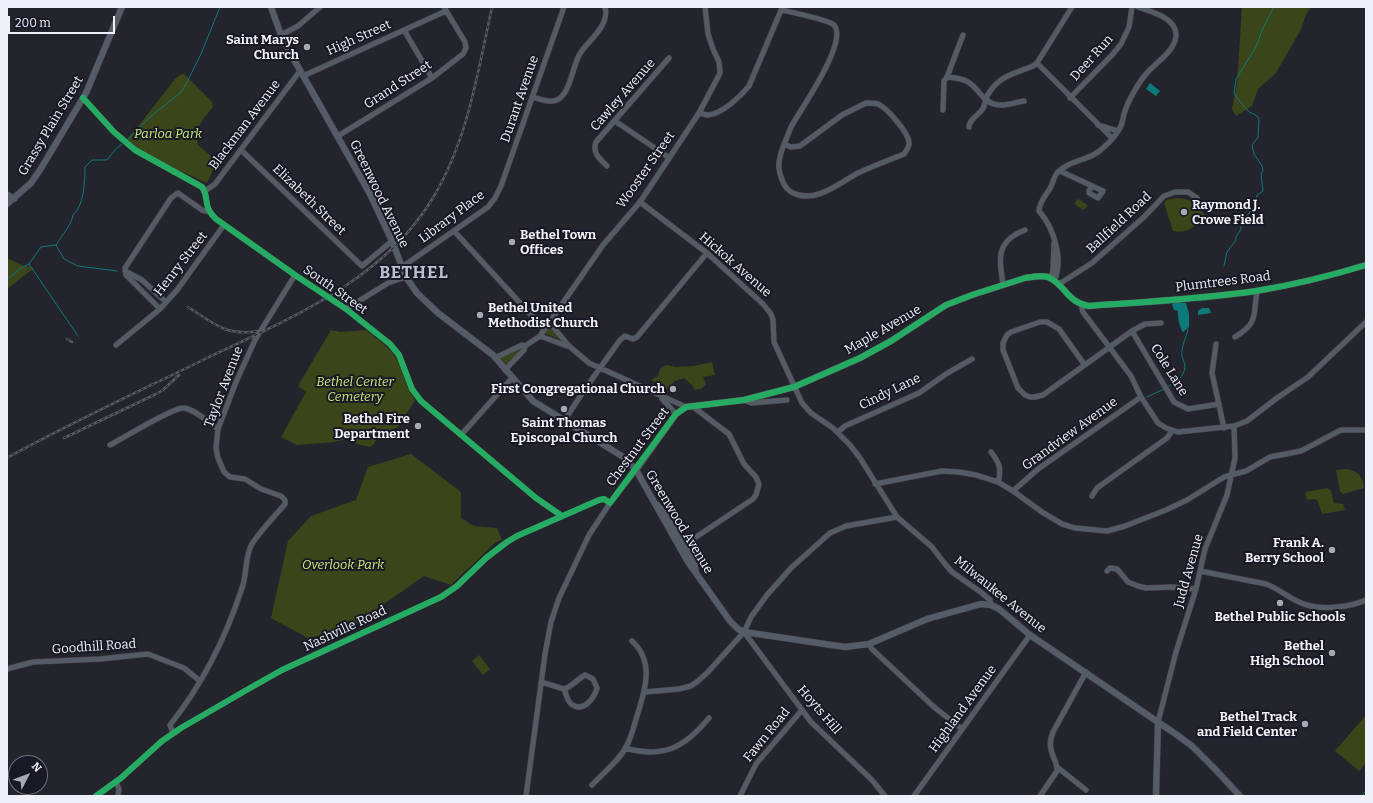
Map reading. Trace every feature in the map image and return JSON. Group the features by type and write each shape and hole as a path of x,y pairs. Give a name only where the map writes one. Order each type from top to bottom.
{"main road":[{"name":"Grassy Plain Street","path":"7,204 15,199 31,183 83,98 122,7"},
{"name":"Greenwood Avenue","path":"271,7 281,35 370,194 392,241 406,277 417,293 495,358 533,401 625,458 636,470 678,546 696,574 730,621 738,629 744,632"},
{"name":"Plumtrees Road","path":"1081,305 1098,306 1257,291 1302,282 1366,265"},
{"name":"Maple Avenue","path":"689,407 744,400 794,387 860,358 891,341 946,305 1002,284 1034,276 1045,277 1054,281"},
{"path":"1054,281 1073,300 1081,305"},
{"name":"Chestnut Street","path":"636,470 676,414 689,407"},
{"path":"744,632 845,647 869,644 927,619 981,604 991,605"},
{"name":"Milwaukee Avenue","path":"991,605 999,609 1030,636 1086,672 1192,746 1240,796"},
{"path":"1156,796 1158,722"}],"street":[{"path":"281,35 298,26 320,7"},
{"name":"Durant Avenue","path":"496,198 564,7"},
{"path":"532,97 548,101 556,101 560,98 571,78 581,52 600,29 604,21 605,7"},
{"name":"Wooster Street","path":"540,336 603,246 640,202 668,157 699,113 717,80 720,68 719,62 708,34 704,7"},
{"path":"969,127 972,120 983,109 985,100 998,82 1006,76 1033,66 1037,63 1072,7"},
{"name":"Deer Run","path":"1070,98 1112,56 1121,44 1129,27 1132,7"},
{"path":"1054,281 1057,272 1058,247 1042,214 1039,211 1046,192 1049,190 1055,176 1060,171 1068,165 1095,155 1106,146 1122,124 1126,109 1138,85 1145,75 1171,49 1174,42 1176,34 1168,19 1138,7"},
{"path":"699,113 708,115 720,110 742,94 749,86 782,8 827,22 834,25 837,32 832,56 791,127 784,144 778,159 780,176 784,186 791,192 799,195 812,196 834,187 860,172 904,154 908,148 910,141 906,133 884,107 876,103 866,103 842,115 800,146 791,147 784,144"},
{"name":"High Street","path":"301,73 404,30 445,9"},
{"name":"Grand Street","path":"338,136 432,78 462,54 466,48 466,42 445,9"},
{"path":"404,30 432,78"},
{"path":"943,110 944,80 947,77 963,35"},
{"name":"Cawley Avenue","path":"607,166 599,158 594,147 596,142 669,58"},
{"path":"1037,63 1070,98 1112,138"},
{"name":"Blackman Avenue","path":"205,191 214,184 301,73"},
{"path":"947,77 962,79 969,82 985,100 990,103 1001,105 1024,101"},
{"path":"83,98 114,132 135,150 202,187 205,191 206,204 210,212"},
{"path":"615,121 668,157"},
{"path":"1098,125 1118,131"},
{"name":"Elizabeth Street","path":"241,150 362,266 392,241"},
{"path":"1060,171 1092,186"},
{"name":"Ballfield Road","path":"1054,281 1092,263 1144,217 1164,196 1175,192 1188,192 1197,198"},
{"name":"South Street","path":"125,271 125,267 171,198 178,193 202,210 210,212 224,225 346,309 390,344 399,355 412,389 421,401 536,498 562,516"},
{"path":"7,194 15,199"},
{"name":"Library Place","path":"402,267 488,207 496,198"},
{"name":"Hickok Avenue","path":"640,202 707,253 746,287 768,309 773,320 774,342 794,387"},
{"name":"Henry Street","path":"116,345 160,309 177,290 224,225"},
{"path":"1002,284 1000,262 1002,246 1016,233 1025,230"},
{"path":"454,231 544,329"},
{"path":"564,421 622,338 628,336 633,339 637,337 707,253"},
{"path":"125,271 142,280 166,302"},
{"path":"125,271 126,275 160,309"},
{"name":"Taylor Avenue","path":"173,733 170,725 186,704 211,662 241,593 247,567 247,555 251,545 285,504 285,500 281,496 261,489 245,479 230,477 224,472 218,458 216,448 218,429 236,382 255,340 295,275"},
{"path":"346,309 388,283 406,277"},
{"path":"1235,337 1245,331 1251,324 1254,316 1257,291"},
{"path":"1081,305 1083,312 1131,376 1141,397 1158,423 1172,431 1178,432 1224,428 1247,422 1277,398 1308,377 1366,322"},
{"path":"549,322 569,346 589,363 658,396 689,407 728,434 744,464 756,477 759,484 756,495 753,498 684,545"},
{"path":"1084,364 1058,329 1047,322 1040,322 1012,332 1007,335 1003,343 1002,350 1016,385 1021,392 1030,397 1035,397 1043,395 1084,364 1132,331 1145,324 1161,322"},
{"name":"Cole Lane","path":"1132,331 1174,402 1188,409 1219,404"},
{"path":"495,358 509,350 522,345 525,346 540,336 569,346"},
{"path":"1216,344 1212,373 1224,428"},
{"path":"506,370 524,350 525,346"},
{"name":"Cindy Lane","path":"838,432 845,426 919,393 946,374 972,359"},
{"path":"461,435 512,378"},
{"name":"Milwaukee Avenue","path":"794,387 798,397 807,409 838,432 860,458 897,517 932,547 952,572 990,600 991,605"},
{"path":"658,396 666,402 676,414"},
{"name":"Grandview Avenue","path":"1013,491 1038,469 1141,397"},
{"path":"744,400 751,403 787,400"},
{"path":"110,446 166,414 182,408 188,410 218,429"},
{"name":"Judd Avenue","path":"1158,722 1176,652 1196,589 1205,550 1227,495 1236,458 1234,426"},
{"path":"876,484 942,471 976,475 998,482 1062,524 1075,528 1106,531 1125,526 1166,510 1187,500 1224,476 1246,471 1270,457 1301,451 1341,430 1366,430"},
{"path":"1092,496 1097,488 1167,438 1172,431"},
{"path":"991,452 1000,464 1000,476 998,482"},
{"name":"Chestnut Street","path":"526,796 541,682 550,629 559,598 584,542 610,503 636,470"},
{"name":"Nashville Road","path":"96,796 116,782 156,745 173,733 282,670 441,597 457,586 501,545 516,536 601,500 606,500 610,503"},
{"path":"652,500 664,512 684,545 694,562 696,574"},
{"path":"645,692 679,689 690,686 708,672 744,632 751,617 767,595 791,568 830,533 846,526 897,517"},
{"path":"1107,571 1110,568 1117,569 1128,582 1146,588 1171,587 1196,589"},
{"path":"1200,571 1266,584 1279,589 1308,606 1340,607 1354,605 1366,600"},
{"name":"Hoyts Hill","path":"744,632 821,733 872,780 885,796"},
{"name":"Highland Avenue","path":"914,796 1030,636"},
{"path":"592,784 625,748 630,738 645,692 646,669 644,658 639,648 632,641"},
{"path":"869,644 934,707 962,729"},
{"name":"Goodhill Road","path":"7,669 33,662 100,659 148,654 184,668 200,681"},
{"path":"1086,672 1053,732 1050,742 1058,768 1086,790"},
{"path":"541,682 564,689 568,688 579,678 585,675 593,679 597,688 593,698 587,704 579,707 572,704 566,697 564,689"},
{"name":"Fawn Road","path":"740,796 756,764 802,710"},
{"path":"625,748 638,752 653,753 668,750 682,744 697,732 709,718"},
{"path":"1040,796 1058,768"},
{"path":"116,782 119,789 118,796"}],"green space":[{"path":"1242,7 1311,7 1306,15 1300,31 1276,73 1258,89 1252,106 1236,116 1232,109 1237,84"},
{"name":"Parloa Park","path":"184,74 212,102 213,107 200,124 197,139 198,145 217,161 207,183 147,156 127,142 128,138 175,79"},
{"name":"Raymond J. Crowe Field","path":"1176,198 1193,202 1205,216 1191,228 1179,232 1173,231 1164,203 1167,200"},
{"path":"1078,199 1088,205 1084,210 1074,204"},
{"path":"7,258 22,265 34,268 7,289"},
{"path":"548,328 551,328 560,339 546,334"},
{"name":"Bethel Center Cemetery","path":"331,330 340,332 366,330 383,344 391,351 397,360 409,391 415,400 399,426 391,432 380,434 370,447 357,444 346,439 334,442 297,445 281,437 306,392 298,386"},
{"path":"521,347 523,349 508,365 500,357"},
{"path":"712,362 715,375 703,377 706,384 701,389 694,390 693,386 684,378 675,381 666,389 651,380 658,376 660,369 666,365 676,367 694,366"},
{"name":"Overlook Park","path":"411,454 461,492 461,518 474,526 497,528 502,540 496,542 451,585 424,576 347,630 308,638 271,618 288,541 311,516 356,500 368,467"},
{"path":"1347,469 1355,471 1360,475 1364,488 1343,494 1340,491 1336,470"},
{"path":"1328,488 1331,491 1334,503 1343,504 1345,510 1322,514 1318,501 1315,499 1307,500 1305,492"},
{"path":"479,655 490,669 483,675 472,661"},
{"path":"1366,715 1366,763 1359,771 1335,751"}],"water":[{"path":"1150,83 1160,91 1156,96 1146,89"},
{"path":"1179,302 1186,303 1189,314 1189,327 1183,332 1179,322 1178,311 1174,310 1172,304"},
{"path":"1202,308 1209,308 1211,313 1198,315 1198,311"}],"waterway":[{"path":"127,140 150,117 180,93 185,86 201,54 220,7"},
{"path":"1224,266 1227,252 1236,240 1236,237 1241,229 1241,225 1255,206 1257,195 1263,191 1261,174 1263,170 1254,154 1252,145 1258,137 1259,118 1249,112 1234,94 1236,79 1256,47 1263,28 1274,7"},
{"path":"7,280 18,270 29,264 41,247 56,245 68,227 73,215 80,206 85,179 85,167 92,160 107,160 122,144"},
{"path":"56,245 64,259 78,266 117,271"},
{"path":"29,264 78,336"},
{"path":"1199,301 1207,300"},
{"path":"1167,387 1179,379 1185,370 1182,350 1188,329"},
{"path":"1147,397 1164,389"},
{"path":"1362,796 1366,791"}],"railway":[{"path":"7,458 81,419 271,328 303,311 334,294 363,274 390,251 414,225 434,196 446,174 464,128 492,7"},
{"path":"188,307 213,323 228,330 237,332 258,331"},
{"path":"67,339 72,342"},
{"path":"64,438 156,394 163,390 179,375"}],"cycle path":[{"path":"83,98 114,132 135,150 202,187 206,195 209,210 216,219 346,309 390,344 399,355 412,389 421,401 536,498 562,516"},
{"path":"96,796 121,778 162,741 181,728 250,688 282,670 441,597 457,586 486,558 517,536 599,500 604,499 610,503 676,414 686,407 744,400 794,387 860,358 891,341 946,305 1025,278 1039,276 1048,277 1054,280 1075,301 1089,306 1194,298 1256,291 1311,280 1366,265"}],"place":[{"name":"Saint Marys Church","path":"307,47"},
{"name":"Raymond J. Crowe Field","path":"1184,212"},
{"name":"Bethel Town Offices","path":"512,242"},
{"name":"Bethel United Methodist Church","path":"480,315"},
{"name":"First Congregational Church","path":"673,389"},
{"name":"Saint Thomas Episcopal Church","path":"564,409"},
{"name":"Bethel Fire Department","path":"418,426"},
{"name":"Frank A. Berry School","path":"1332,550"},
{"name":"Bethel Public Schools","path":"1280,603"},
{"name":"Bethel High School","path":"1332,653"},
{"name":"Bethel Track and Field Center","path":"1305,724"}],"district":[{"name":"BETHEL","path":"414,273"}]}
